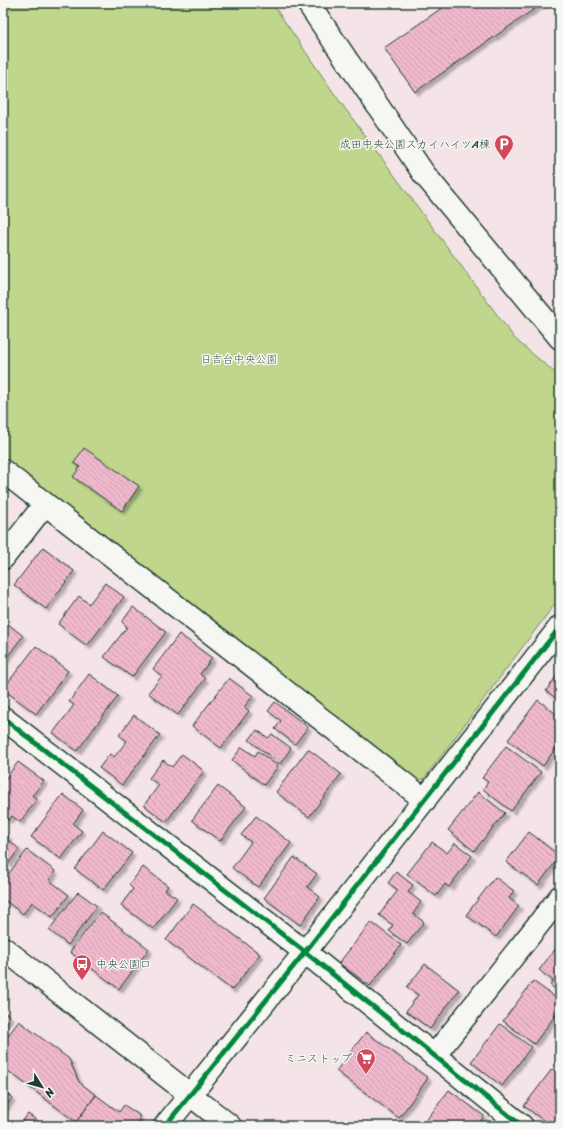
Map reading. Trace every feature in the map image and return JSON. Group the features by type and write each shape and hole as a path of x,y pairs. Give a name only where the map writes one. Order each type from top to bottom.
{"street":[{"path":"308,3 424,174 560,338"},
{"path":"3,471 425,800"},
{"path":"3,558 45,504"},
{"path":"165,1126 305,952 560,627"},
{"path":"3,718 305,952 522,1126"},
{"path":"434,1056 560,897"},
{"path":"3,948 230,1126"}],"green space":[{"name":"日吉台中央公園","path":"3,3 272,3 338,99 515,339 560,377 560,597 424,779 409,781 3,474"}],"building":[{"path":"449,3 543,3 415,92 384,48"},
{"path":"560,251 560,265 553,260"},
{"path":"84,448 139,486 122,511 73,477 80,467 74,463"},
{"path":"43,547 74,571 46,609 14,585"},
{"path":"105,583 124,597 87,646 58,624 79,596 89,604"},
{"path":"133,607 166,632 132,677 104,657 127,627 122,622"},
{"path":"3,620 23,636 3,662"},
{"path":"179,634 212,658 200,674 205,679 178,715 148,693 162,676 153,669"},
{"path":"36,646 68,671 36,714 3,689"},
{"path":"560,671 560,701 546,691"},
{"path":"89,674 118,696 77,751 53,733 74,705 69,702"},
{"path":"229,678 253,696 244,707 249,711 221,748 192,726"},
{"path":"538,700 560,717 560,742 543,766 508,740"},
{"path":"275,702 308,727 295,744 275,729 281,721 268,711"},
{"path":"134,715 160,735 122,785 99,768 110,754 114,757 127,741 119,735"},
{"path":"257,730 268,738 272,734 291,748 280,764 249,740"},
{"path":"506,746 541,772 511,811 483,789 488,782 482,778"},
{"path":"242,747 255,756 258,751 278,766 264,785 232,760"},
{"path":"308,749 341,774 309,817 276,792"},
{"path":"182,754 204,771 166,822 144,805 159,785 149,778 163,760 172,767"},
{"path":"18,762 44,781 32,796 37,799 20,822 12,816 8,820 3,816 3,782"},
{"path":"218,786 246,807 220,841 192,820"},
{"path":"478,792 505,813 474,851 448,830"},
{"path":"63,794 83,810 73,824 82,831 61,859 31,837"},
{"path":"256,816 291,843 258,887 232,868 251,842 241,835"},
{"path":"103,831 132,853 103,890 75,869"},
{"path":"529,832 560,856 538,885 506,862"},
{"path":"3,833 9,837 7,839 19,849 8,864 3,860"},
{"path":"432,842 447,853 455,843 472,856 449,887 445,884 436,896 407,874"},
{"path":"27,850 55,871 49,880 69,895 52,917 32,902 23,914 3,899 3,881"},
{"path":"294,857 317,874 307,887 320,897 300,925 264,898"},
{"path":"143,867 168,886 165,890 177,898 153,929 121,905 133,889 129,885"},
{"path":"396,872 413,885 408,892 421,902 413,914 424,922 407,944 389,931 393,925 379,915 398,890 388,883"},
{"path":"495,877 514,891 509,898 519,906 496,937 466,915"},
{"path":"78,892 97,906 68,945 49,930"},
{"path":"193,904 260,954 232,990 166,940"},
{"path":"100,912 149,949 119,989 70,952"},
{"path":"371,922 401,945 370,986 339,963"},
{"path":"560,943 560,993 550,985 553,981 539,970"},
{"path":"425,964 459,990 430,1029 406,1011 418,995 407,987"},
{"path":"533,981 560,1001 560,1009 534,1044 503,1021"},
{"path":"3,1011 10,1016 3,1026"},
{"path":"19,1021 69,1059 79,1082 96,1095 76,1122 3,1067 3,1042"},
{"path":"500,1024 531,1047 502,1086 471,1062"},
{"path":"366,1032 428,1078 399,1118 336,1071"},
{"path":"560,1055 560,1067 555,1063"},
{"path":"552,1069 560,1074 560,1122 557,1126 551,1126 524,1106"},
{"path":"449,1090 484,1116 477,1126 422,1126"},
{"path":"3,1091 12,1098 3,1110"},
{"path":"96,1095 119,1112 124,1105 139,1115 140,1126 81,1126 76,1122"},
{"path":"28,1114 45,1126 19,1126"}],"cycle path":[{"path":"165,1126 305,952 560,627"},
{"path":"3,718 305,952 522,1126"}],"place":[{"name":"成田中央公園スカイハイツA棟","path":"504,161"},
{"name":"中央公園口","path":"82,981"},
{"name":"ミニストップ","path":"366,1075"}]}
